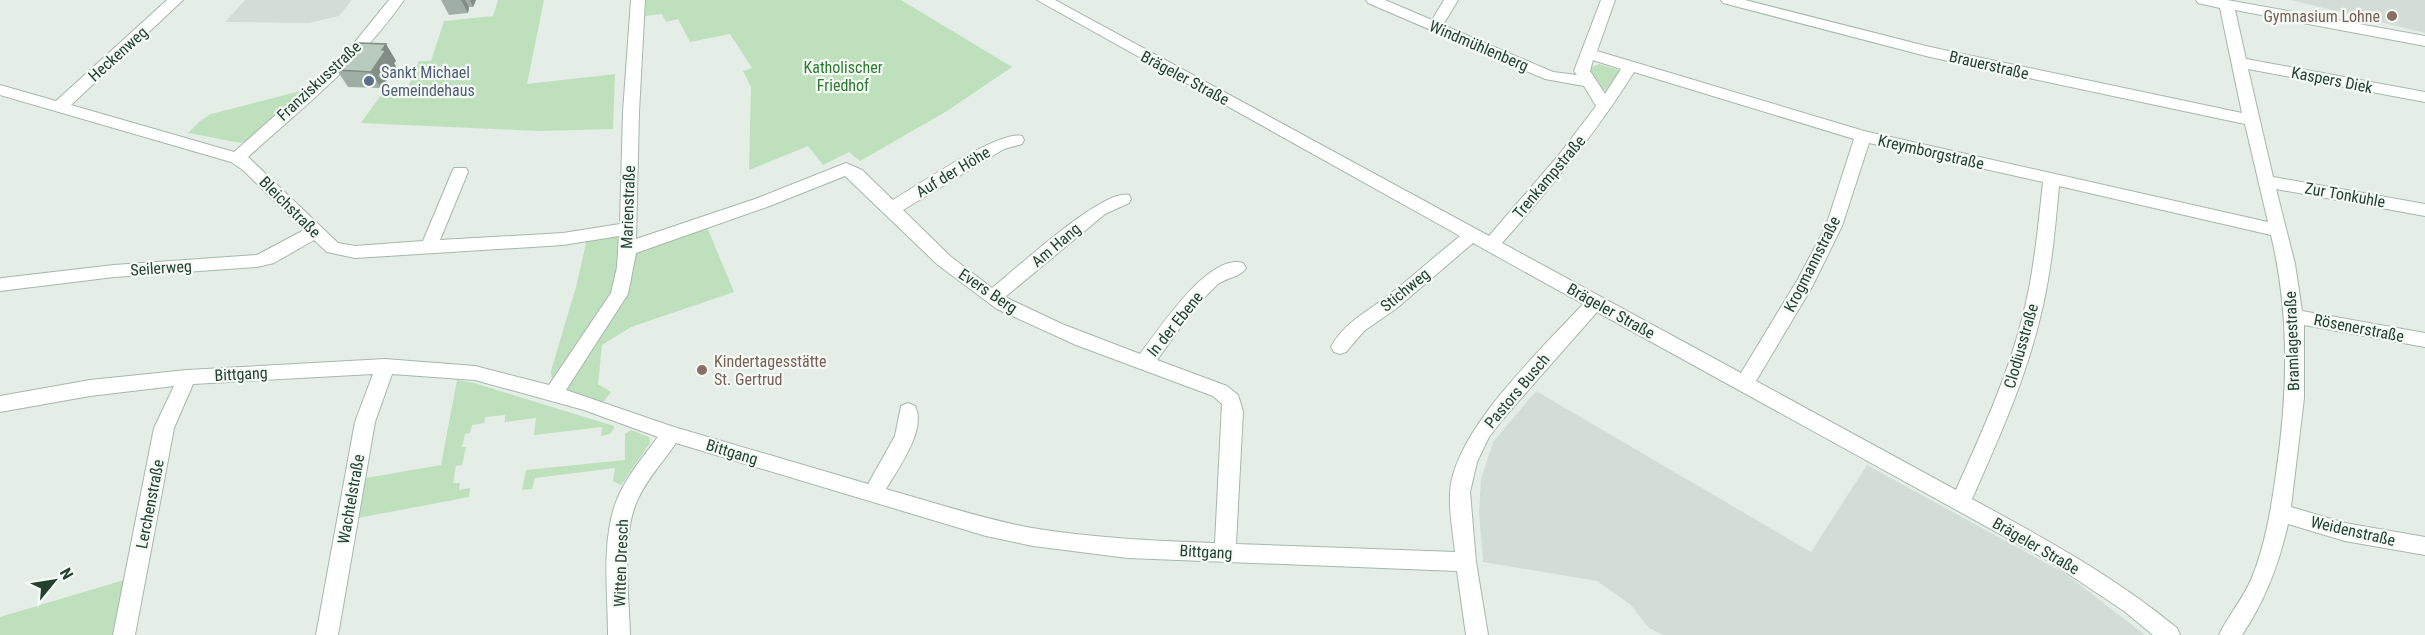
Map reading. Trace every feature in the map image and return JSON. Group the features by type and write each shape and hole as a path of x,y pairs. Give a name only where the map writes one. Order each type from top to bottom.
{"street":[{"name":"Heckenweg","path":"59,107 176,0"},
{"name":"Franziskusstraße","path":"237,158 346,59 397,0"},
{"name":"Marienstraße","path":"554,394 619,294 624,280 627,249 631,94 638,0"},
{"name":"Brägeler Straße","path":"1044,0 2056,555 2132,604 2169,635"},
{"name":"Windmühlenberg","path":"1373,0 1550,76 1588,82"},
{"path":"1434,28 1451,0"},
{"path":"1605,107 1582,71 1608,0"},
{"name":"Brauerstraße","path":"1728,0 1930,52 2251,120"},
{"path":"2202,0 2425,40"},
{"name":"Bramlagestraße","path":"2227,5 2251,120 2287,269 2294,316 2293,426 2281,513 2274,547 2259,585 2247,610 2230,635"},
{"name":"Kreymborgstraße","path":"1589,54 1629,68 1863,136 2277,230"},
{"name":"Kaspers Diek","path":"2240,63 2425,97"},
{"name":"Trenkampstraße","path":"1491,245 1557,171 1605,107 1629,68"},
{"name":"Bleichstraße","path":"0,90 237,158 249,166 333,249 355,252 563,239 627,229"},
{"name":"Krogmannstraße","path":"1744,385 1806,282 1834,226 1863,136"},
{"name":"Auf der Höhe","path":"893,208 998,145 1016,140"},
{"name":"Evers Berg","path":"627,249 761,203 846,169 856,174 944,260 993,297 1060,332 1220,391 1231,400 1233,411 1225,553"},
{"path":"429,247 460,172"},
{"name":"Clodiusstraße","path":"1960,504 2010,389 2031,320 2045,246 2051,180"},
{"name":"Zur Tonkuhle","path":"2265,181 2425,210"},
{"name":"Am Hang","path":"993,297 1099,210 1123,199"},
{"name":"Seilerweg","path":"2,285 114,271 257,261 268,258 314,232"},
{"name":"Stichweg","path":"1340,347 1358,326 1391,303 1472,235"},
{"name":"In der Ebene","path":"1144,363 1185,308 1213,278 1237,268"},
{"name":"Pastors Busch","path":"1477,635 1466,562 1460,492 1467,462 1482,432 1496,414 1595,302"},
{"name":"Rösenerstraße","path":"2294,316 2425,340"},
{"name":"Bittgang","path":"0,404 90,388 187,378 385,366 475,373 554,394 672,434 873,494 986,527 1033,537 1128,549 1466,562"},
{"name":"Wachtelstraße","path":"327,635 365,422 385,366"},
{"name":"Lerchenstraße","path":"124,635 164,428 187,378"},
{"path":"873,494 906,437 908,411"},
{"name":"Witten Dresch","path":"619,635 621,526 625,505 633,487 672,434"},
{"name":"Weidenstraße","path":"2281,513 2345,532 2425,546"}],"shaded area":[{"path":"245,0 352,0 339,16 309,23 225,22"},
{"name":"Gymnasium Lohne","path":"2291,0 2425,0 2425,33"},
{"path":"1536,391 1811,552 1867,465 2066,574 2145,635 1663,635 1649,628 1631,605 1597,581 1483,562 1479,513 1481,479 1493,442"}],"green space":[{"path":"498,0 544,0 527,84 615,74 613,129 539,131 361,123 381,95 404,96 419,61 431,61 444,21 493,16"},
{"name":"Katholischer Friedhof","path":"646,0 901,0 1012,67 947,111 860,161 849,152 823,165 808,146 749,170 751,87 743,71 752,68 730,34 690,42 678,19 666,22 662,14 645,16"},
{"path":"1599,64 1622,71 1606,91 1600,88 1590,73 1591,67"},
{"path":"304,90 241,143 188,133 211,114"},
{"path":"705,222 734,292 631,327 602,345 598,384 611,392 599,408 553,394 551,371 576,287 587,239 627,229 627,249"},
{"path":"457,380 474,383 614,426 614,428 610,434 601,436 602,427 534,435 536,418 505,422 505,415 485,417 484,423 472,425 470,433 465,434 462,447 466,447 462,465 456,466 453,483 460,483 459,490 470,488 469,497 358,518 366,478 441,465"},
{"path":"631,430 649,437 650,443 621,485 613,481 615,468 535,478 532,489 522,490 526,470 625,460 625,434"},
{"path":"124,580 114,635 0,635 0,617"}],"building":[{"path":"359,43 386,44 382,50 386,50 371,72 337,70"}],"place":[{"name":"Gymnasium Lohne","path":"2392,16"},
{"name":"Sankt Michael Gemeindehaus","path":"369,81"},
{"name":"Kindertagesstätte St. Gertrud","path":"702,370"}]}
